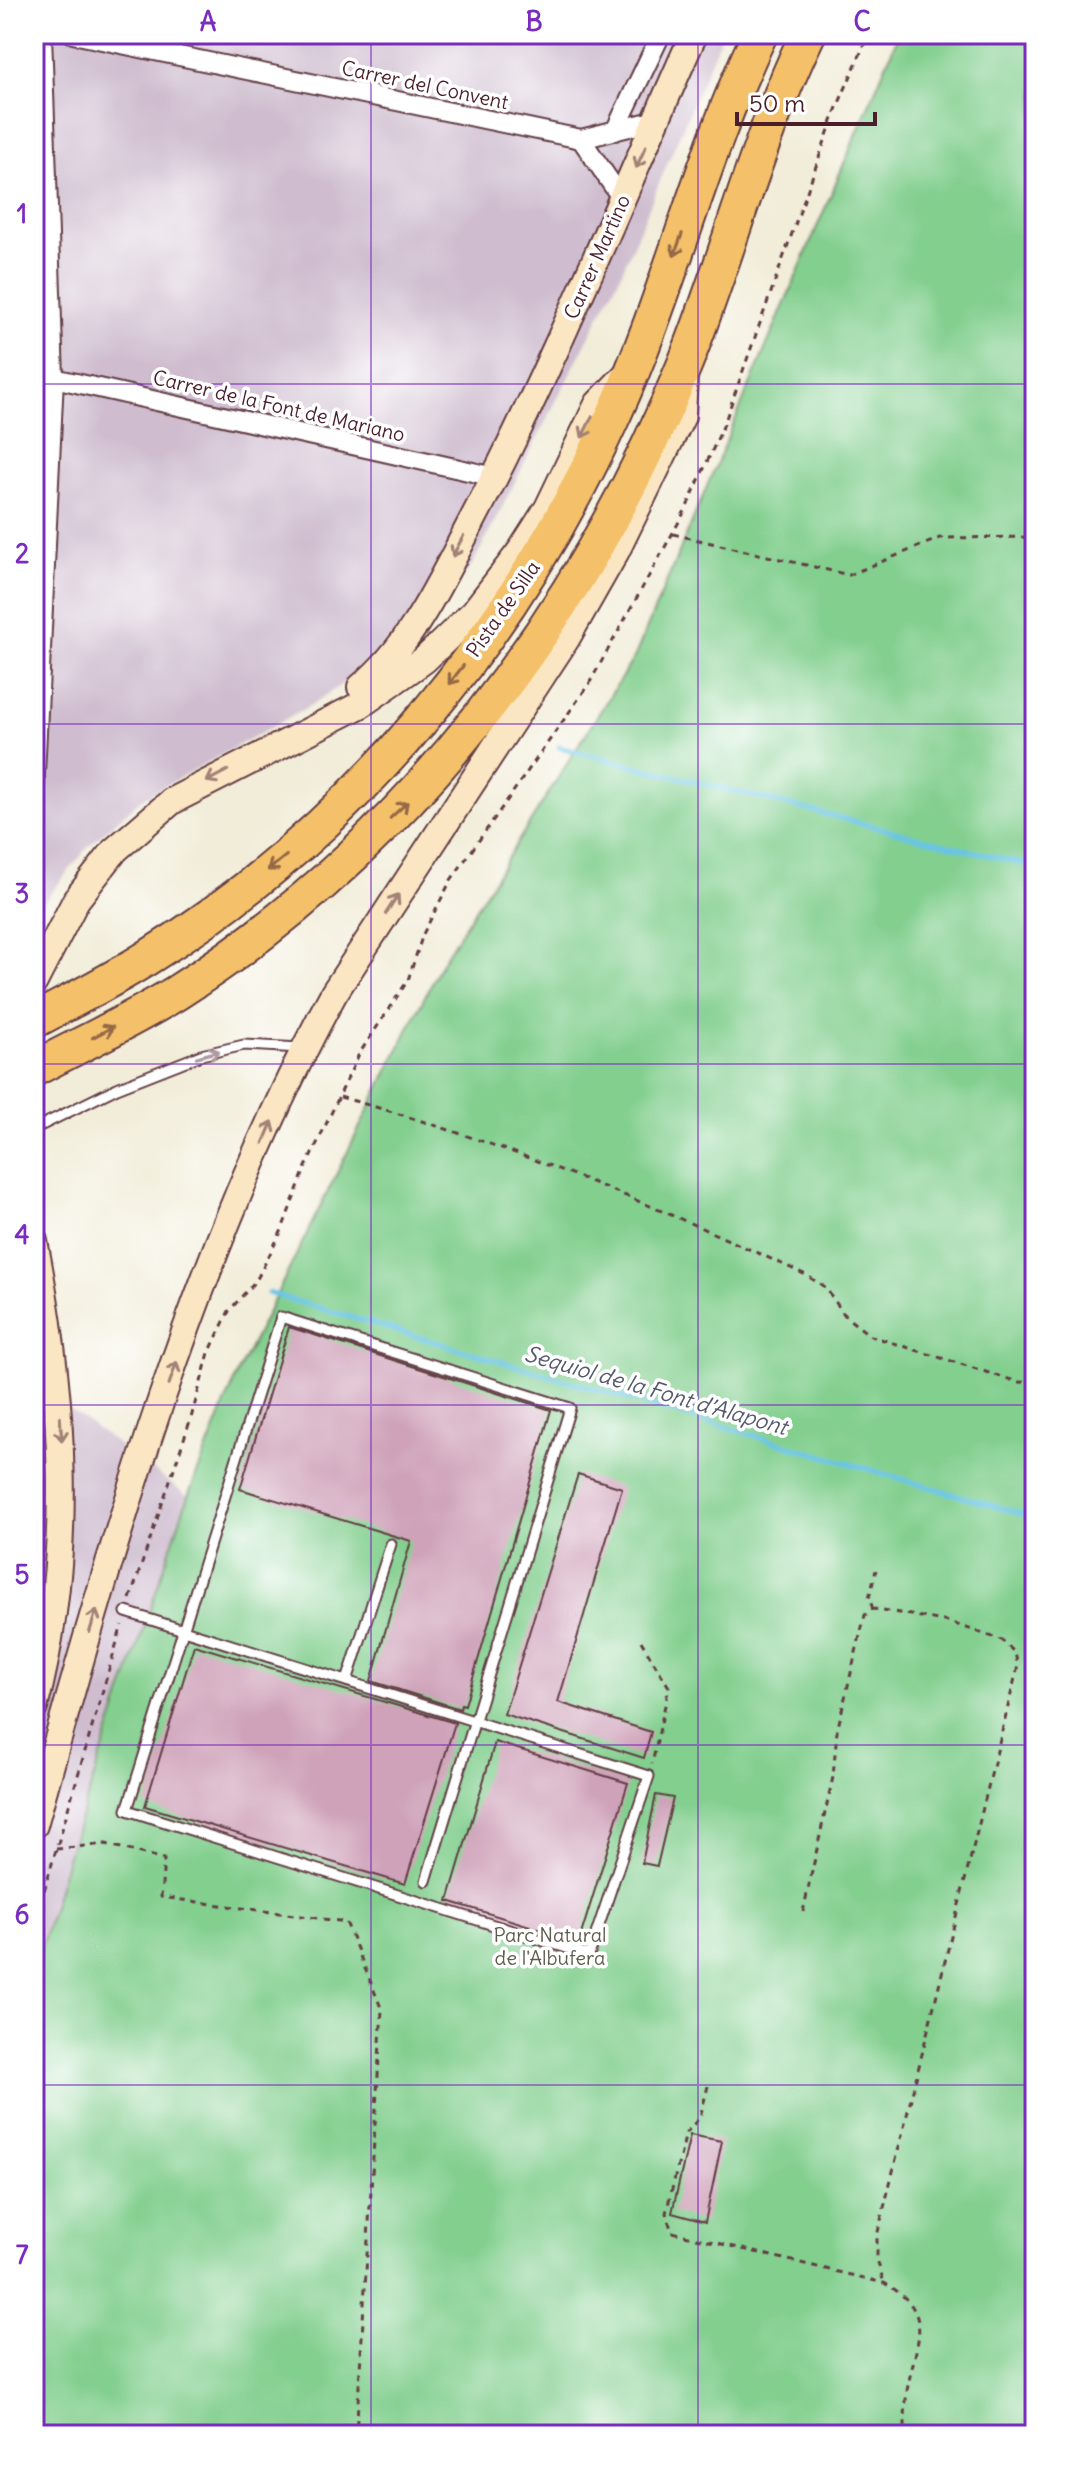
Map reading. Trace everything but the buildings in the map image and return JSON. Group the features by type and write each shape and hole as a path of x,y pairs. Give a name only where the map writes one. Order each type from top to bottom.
{"highway":[{"name":"Pista de Silla","path":"34,1021 152,955 266,872 395,754 513,603 564,518 634,366 760,34"},
{"path":"34,1069 176,993 309,894 423,787 548,627 599,540 686,361 746,188 808,34"}],"main road":[{"name":"Carrer Martino","path":"286,739 339,705 391,659 428,604 495,477 694,34"},
{"path":"34,1825 70,1695 158,1417 216,1251 303,1048 334,993 566,639 616,551 682,416 686,361"},
{"path":"39,971 76,900 115,850 172,801 286,739 360,705 424,660 474,612 520,552 548,508 598,404 634,366"},
{"path":"34,1241 56,1364 62,1435 61,1521 55,1597 37,1698"}],"street":[{"path":"34,795 54,378 42,308 42,34"},
{"name":"Carrer del Convent","path":"73,34 581,139 657,120"},
{"path":"615,131 661,34"},
{"path":"581,139 622,199"},
{"name":"Carrer de la Font de Mariano","path":"54,378 495,477"}],"lane":[{"path":"34,1129 117,1088 201,1055 244,1045 303,1048"},
{"path":"126,1612 183,1630 347,1681 474,1721 649,1776 589,1955 127,1810 183,1630 281,1317 570,1408 474,1721 426,1881"},
{"path":"347,1681 391,1544"}],"path":[{"path":"34,1925 126,1612 156,1514 191,1418 209,1353 229,1311 257,1279 359,1054 408,980 423,934 451,880 589,684 673,534 724,424 836,110 869,34"},
{"path":"673,534 849,575 940,538 1035,537"},
{"path":"340,1097 418,1119 630,1195 806,1275 825,1287 846,1317 871,1336 1018,1382 1035,1383"},
{"path":"873,1609 869,1598 876,1570"},
{"path":"803,1912 865,1615 873,1609 949,1622 1002,1640 1015,1653 1018,1666 881,2214 877,2259 884,2283"},
{"path":"641,1641 669,1687 649,1776"},
{"path":"56,1849 106,1844 164,1859 161,1897 346,1922 382,2010 356,2435"},
{"path":"708,2086 700,2117 686,2133 682,2147 666,2213 672,2232 884,2283 910,2302 919,2325 920,2338 907,2390 905,2435"}],"shaded area":[{"path":"34,34 722,34 620,276 473,564 422,630 311,705 140,800 89,846 34,914"},
{"path":"34,1383 188,1496 67,1858 34,1972"}],"green space":[{"name":"Parc Natural de l'Albufera","path":"899,34 1035,34 1035,2435 34,2435 34,1972 67,1858 188,1496 238,1372 442,962 635,656"}],"waterway":[{"path":"559,747 1035,867"},
{"name":"Sequiol de la Font d’Alapont","path":"268,1293 1035,1518"}]}
